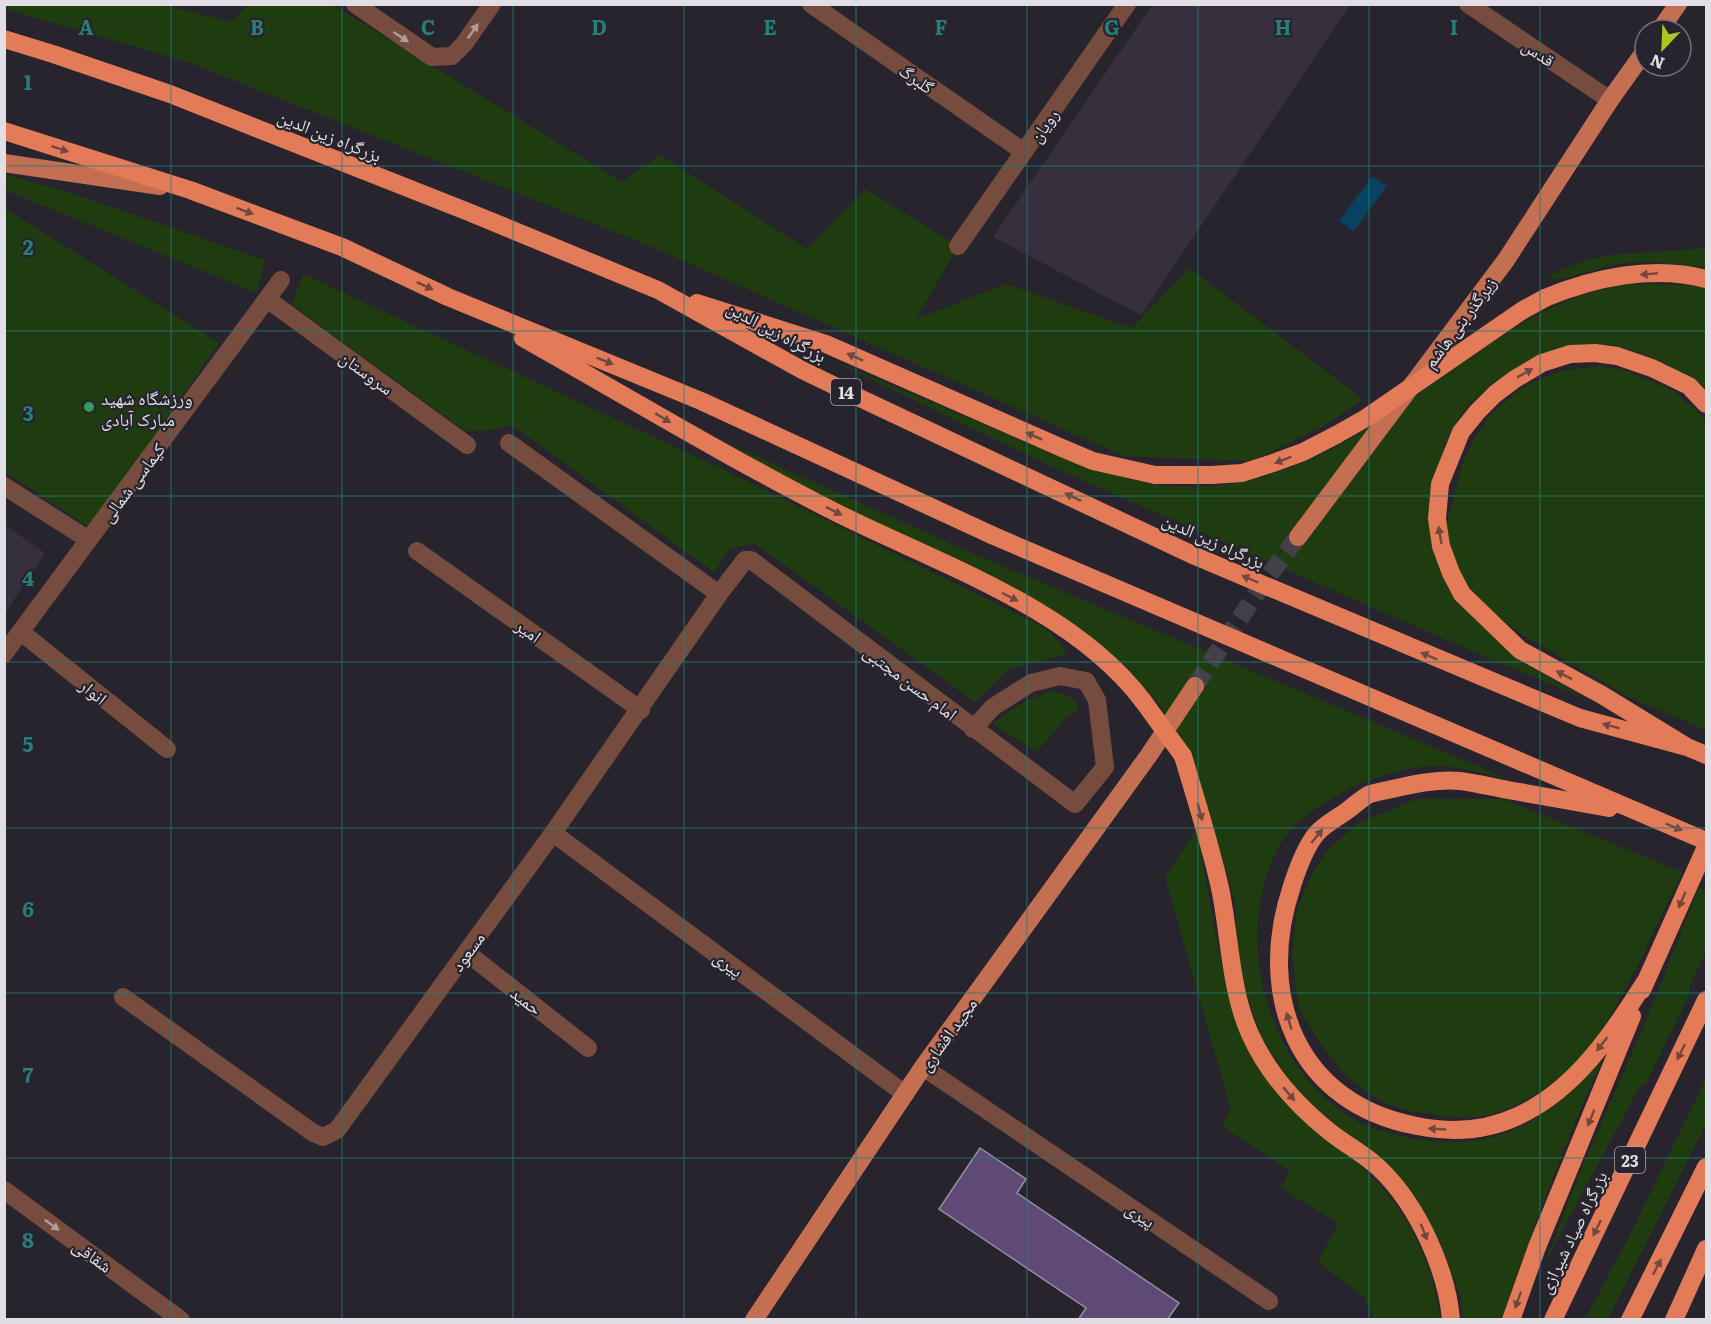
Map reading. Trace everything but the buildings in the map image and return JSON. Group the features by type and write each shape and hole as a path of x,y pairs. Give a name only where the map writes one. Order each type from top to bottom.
{"highway":[{"name":"بزرگراه زین الدین","path":"4,39 170,94 658,290 833,385 1195,556 1580,718 1688,747"},
{"path":"4,131 190,190 342,247 447,297 701,401 994,536 1707,841"},
{"path":"658,290 826,344 1093,461 1155,475 1212,475 1242,473 1303,452 1336,435 1366,418 1523,310 1545,298 1588,282 1612,277 1660,273 1691,275 1707,279"},
{"path":"447,297 763,474 1032,609 1073,634 1126,678 1183,756 1220,888 1241,1008 1250,1034 1268,1067 1293,1100 1329,1131 1380,1169 1402,1194 1420,1220 1443,1280 1451,1320"},
{"path":"1688,747 1602,695 1520,650 1494,627 1462,594 1451,573 1441,546 1437,512 1440,484 1461,432 1495,394 1542,363 1570,354 1595,353 1617,356 1652,368 1689,386 1707,404"},
{"name":"14","path":"1688,747 1707,755"},
{"path":"1641,813 1458,781 1416,783 1368,795 1317,833 1298,868 1284,909 1278,949 1281,994 1290,1027 1294,1038 1314,1070 1334,1089 1360,1108 1395,1122 1431,1129 1469,1130 1495,1126 1544,1101 1582,1069 1617,1025 1647,979"},
{"path":"1511,1320 1537,1247 1647,979 1707,847"},
{"name":"بزرگراه صیاد شیرازی","path":"1553,1320 1707,1000"},
{"path":"1630,1320 1707,1167"},
{"path":"1676,1320 1707,1249"},
{"path":"1676,1320 1707,1279"}],"main road":[{"path":"1668,18 1678,4"},
{"path":"1610,100 1633,68"},
{"name":"زیرگذر بنی هاشم","path":"1298,537 1506,260 1610,100"},
{"path":"4,164 190,190"},
{"name":"مجید افشاری","path":"754,1320 905,1094 1149,755 1196,686"}],"street":[{"path":"354,4 432,57 452,56 464,44 492,4"},
{"name":"گلبرگ","path":"811,4 1024,152"},
{"name":"رویان","path":"958,246 1127,4"},
{"name":"قدس","path":"1468,4 1610,100"},
{"name":"کیماسی شمالی","path":"4,654 281,280"},
{"name":"سروستان","path":"267,299 467,446"},
{"path":"508,443 719,594"},
{"path":"4,486 89,540"},
{"name":"امیر","path":"417,551 640,710"},
{"name":"مسعود","path":"123,997 312,1132 323,1137 337,1130 640,710 719,594 748,560"},
{"name":"امام حسن مجتبی","path":"748,560 751,560 974,729 1075,804 1105,767 1097,700 1086,681 1060,676 1031,683 993,707 974,729"},
{"name":"انوار","path":"21,632 167,749"},
{"name":"پیری","path":"553,832 905,1094"},
{"name":"حمید","path":"466,952 588,1048"},
{"name":"پیری","path":"924,1067 1269,1300"},
{"name":"شقاقی","path":"4,1190 181,1320"}],"shaded area":[{"path":"1152,5 1350,5 1141,315 993,237"},
{"path":"5,525 45,553 5,613"}],"green space":[{"path":"4,5 163,5 232,22 247,5 333,5 622,182 660,155 807,249 865,189 958,246 916,319 1006,284 1132,328 1189,268 1363,399 1324,426 1252,461 1124,456 652,247 191,63 5,9"},
{"path":"4,174 68,192 265,260 257,293 5,190"},
{"name":"ورزشگاه شهید مبارک آبادی","path":"4,208 219,343 90,528 5,472"},
{"path":"1706,248 1706,267 1650,262 1621,263 1556,280 1549,275 1586,260 1612,255"},
{"path":"303,274 716,466 1047,629 1068,654 1009,669 975,702 755,544 730,548 714,572 512,425 487,431 465,431 292,305"},
{"path":"1626,284 1688,285 1706,288 1706,393 1691,378 1660,361 1632,350 1610,345 1565,346 1539,357 1491,385 1468,405 1453,427 1444,447 1432,486 1470,614 1519,661 1591,701 1057,469 820,355 1089,467 1127,479 1154,484 1210,486 1250,480 1289,468 1326,452 1396,410 1520,325 1582,295"},
{"path":"1599,366 1621,369 1674,391 1706,420 1706,730 1631,698 1523,635 1468,594 1448,543 1446,525 1463,463 1489,416 1521,389 1545,377 1561,371"},
{"path":"725,442 976,555 1508,779 1458,768 1427,766 1380,777 1336,796 1304,817 1280,845 1265,881 1258,919 1258,958 1266,997 1279,1034 1299,1068 1325,1098 1362,1124 1417,1139 1447,1142 1474,1141 1499,1136 1543,1114 1583,1080 1603,1059 1562,1155 1501,1319 1462,1319 1462,1301 1444,1252 1426,1216 1410,1191 1383,1163 1310,1103 1290,1082 1263,1040 1238,961 1235,903 1222,856 1175,730 1159,705 1128,668 1086,635 798,485"},
{"path":"1049,692 1069,696 1078,705 1078,711 1067,716 1037,752 993,724 1019,705"},
{"path":"1417,799 1503,799 1682,872 1640,961 1606,1024 1582,1059 1550,1085 1520,1104 1490,1115 1462,1118 1408,1111 1388,1104 1368,1093 1344,1074 1323,1047 1299,1009 1292,956 1297,910 1311,876 1327,851 1358,823"},
{"path":"1197,829 1227,984 1247,1043 1260,1069 1279,1096 1369,1173 1399,1210 1422,1250 1436,1295 1440,1319 1374,1319 1364,1297 1318,1262 1338,1223 1281,1188 1290,1171 1222,1126 1231,1110 1165,877"},
{"path":"1699,887 1706,890 1706,951 1690,985 1690,994 1646,1083 1640,1086 1544,1265 1583,1165 1643,1028"},
{"path":"1706,1078 1706,1124 1608,1319 1585,1319 1628,1239"}],"water":[{"path":"1372,176 1387,186 1354,231 1339,221"}],"tunnel":[{"path":"1195,686 1264,582 1298,537"}],"place":[{"name":"ورزشگاه شهید مبارک آبادی","path":"89,407"}]}
